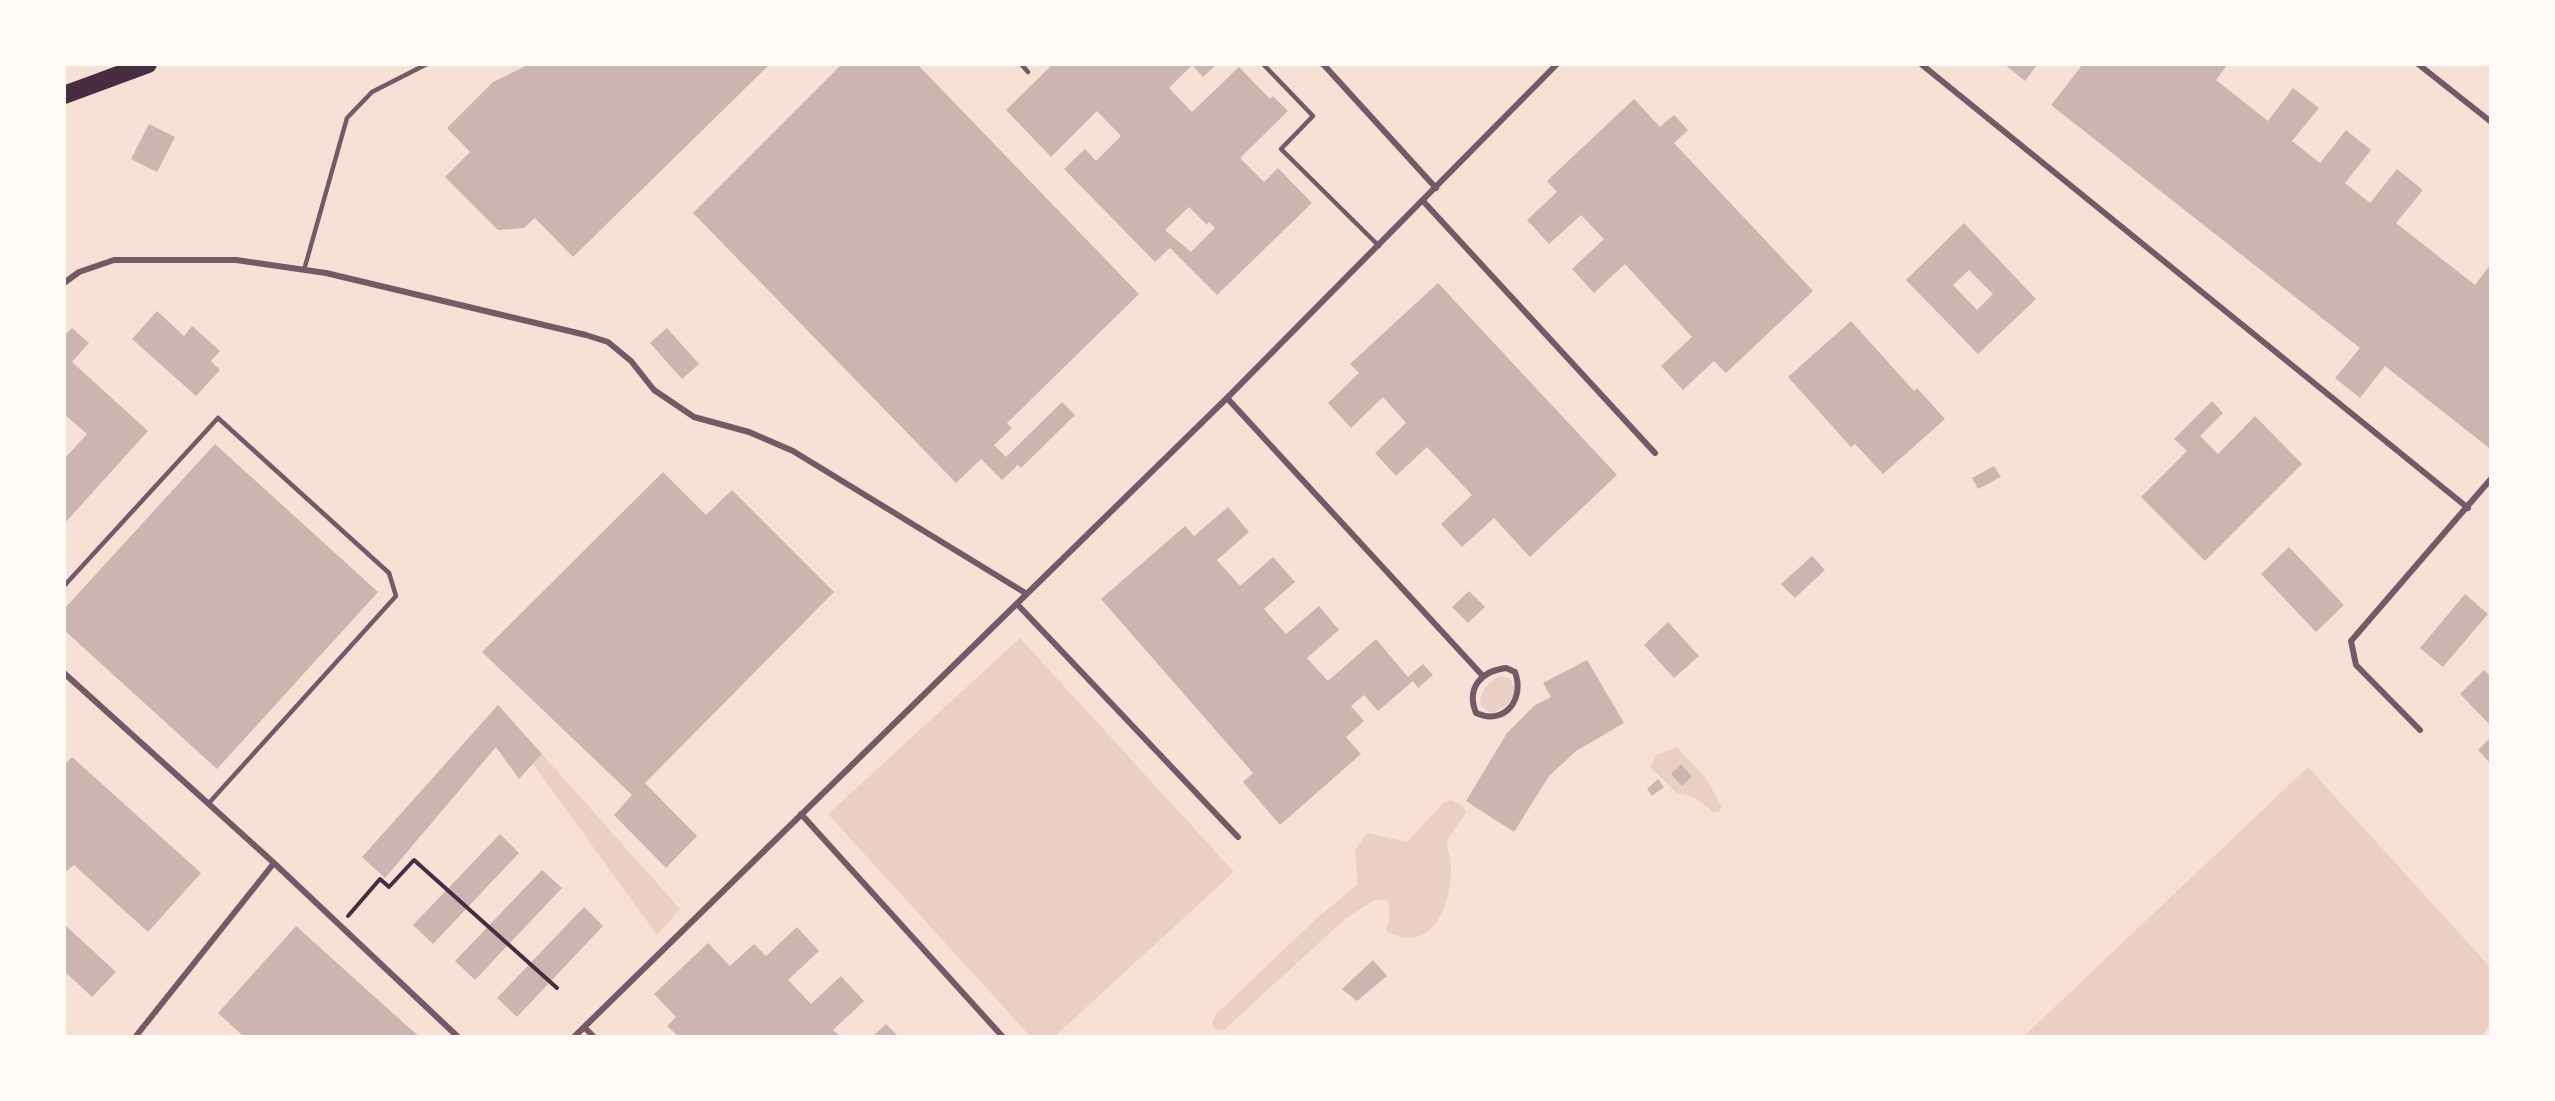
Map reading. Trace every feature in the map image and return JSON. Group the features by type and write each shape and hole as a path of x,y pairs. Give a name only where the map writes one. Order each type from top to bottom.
{"highway":[{"path":"64,95 148,64"}],"street":[{"path":"1323,64 1436,188"},
{"path":"575,1036 1227,398 1557,64"},
{"path":"1921,64 2468,508"},
{"path":"2418,64 2490,121"},
{"path":"1424,201 1655,453"},
{"path":"64,283 80,272 114,260 236,260 304,270 608,342 631,361 654,390 694,417 749,432 793,451 1027,594"},
{"path":"1227,398 1482,675"},
{"path":"2420,730 2356,665 2351,640 2490,480"},
{"path":"1017,604 1238,837"},
{"path":"1506,668 1515,672 1520,683 1516,699 1508,710 1500,715 1488,718 1476,712 1472,702 1474,687 1482,675 1492,669 1506,668"},
{"path":"64,674 274,863 457,1036"},
{"path":"801,814 1002,1036"},
{"path":"136,1036 274,863"},
{"path":"584,1027 593,1036"}],"lane":[{"path":"304,270 347,118 372,92 427,64"},
{"path":"1021,64 1028,72"},
{"path":"1263,64 1313,116 1281,149 1379,246"},
{"path":"64,586 218,418 389,573 396,596 208,804"}],"path":[{"path":"340,926 380,879 389,887 414,860 558,988"}],"shaded area":[{"path":"1020,638 1234,872 1055,1036 1030,1036 828,814"},
{"path":"1500,676 1510,678 1516,692 1508,704 1493,713 1485,710 1480,704 1486,687"},
{"path":"1677,747 1706,778 1722,807 1718,812 1712,812 1693,797 1678,794 1650,767 1656,755"},
{"path":"542,754 680,909 657,935 533,764"},
{"path":"2308,767 2490,967 2490,1024 2482,1036 2024,1036"},
{"path":"1451,800 1463,806 1466,813 1447,840 1451,867 1447,900 1435,924 1426,933 1415,937 1402,937 1386,931 1390,916 1388,901 1376,899 1345,919 1224,1030 1215,1029 1212,1024 1215,1015 1315,920 1358,884 1355,850 1367,833 1407,842 1444,802"}],"building":[{"path":"530,64 770,64 573,257 535,218 524,228 498,230 445,177 470,152 447,128 493,82"},
{"path":"842,64 917,64 1139,294 1007,423 1012,428 994,445 1006,457 1062,402 1075,415 1021,468 1018,465 1002,480 981,459 956,483 693,213"},
{"path":"1053,64 1217,64 1203,77 1192,65 1169,88 1192,112 1239,67 1270,99 1273,96 1288,111 1240,158 1264,182 1278,168 1312,203 1217,295 1170,248 1155,262 1064,169 1085,149 1096,161 1121,136 1097,111 1051,157 1006,110","holes":["1189,207 1207,225 1209,222 1215,228 1191,252 1165,230"]},
{"path":"2004,64 2038,64 2025,81"},
{"path":"2083,64 2228,64 2216,80 2268,121 2293,88 2319,108 2292,141 2320,163 2346,130 2371,150 2345,183 2370,203 2397,169 2423,190 2396,223 2475,285 2490,265 2489,448 2385,366 2360,398 2335,378 2360,348 2051,105"},
{"path":"1634,99 1660,127 1674,115 1688,130 1674,143 1813,291 1726,373 1714,361 1683,390 1661,366 1692,337 1625,264 1594,293 1572,269 1604,239 1581,215 1549,244 1527,220 1557,192 1547,181"},
{"path":"149,124 175,137 157,172 131,159"},
{"path":"1964,223 2036,299 1978,354 1906,280","holes":["1969,270 1993,294 1977,310 1953,285"]},
{"path":"1438,283 1617,475 1530,557 1494,518 1462,547 1441,524 1472,495 1427,447 1396,476 1375,453 1406,423 1383,397 1351,428 1328,403 1359,373 1350,364"},
{"path":"157,311 184,336 192,326 220,351 211,361 220,370 196,396 132,339"},
{"path":"1851,321 1914,391 1917,388 1945,419 1883,474 1855,444 1851,447 1788,377"},
{"path":"72,328 89,343 72,362 148,431 64,524 64,459 87,434 64,414 64,336"},
{"path":"667,328 699,364 682,379 650,343"},
{"path":"2212,401 2223,413 2200,436 2218,454 2255,416 2302,464 2205,561 2141,497 2187,451 2174,439"},
{"path":"215,444 378,592 217,769 64,630 64,609"},
{"path":"1994,466 2001,477 1978,489 1972,478"},
{"path":"663,472 706,515 732,490 834,592 645,783 697,836 666,868 614,815 632,795 482,652"},
{"path":"1228,507 1249,532 1217,560 1240,586 1273,557 1295,582 1264,609 1286,634 1319,606 1339,630 1307,658 1328,681 1376,639 1408,677 1423,664 1433,675 1418,688 1413,681 1378,711 1364,695 1351,706 1364,721 1346,737 1361,754 1280,825 1243,782 1253,773 1101,599 1185,526 1194,536"},
{"path":"2289,547 2344,605 2316,632 2261,574"},
{"path":"1812,556 1825,570 1795,598 1781,584"},
{"path":"1469,591 1485,607 1468,623 1452,607"},
{"path":"2465,594 2488,614 2443,667 2420,648"},
{"path":"1668,622 1699,656 1674,678 1644,645"},
{"path":"1587,660 1624,723 1576,751 1549,776 1514,832 1466,801 1507,733 1535,705 1551,697 1543,683"},
{"path":"2484,670 2490,676 2490,725 2460,694"},
{"path":"498,705 542,754 519,779 496,747 385,878 362,857"},
{"path":"2490,738 2490,763 2478,750"},
{"path":"72,757 201,873 148,932 74,865 64,873 64,765"},
{"path":"1681,764 1692,777 1682,786 1671,774"},
{"path":"1658,779 1664,787 1652,796 1647,789"},
{"path":"500,834 519,853 433,944 413,925"},
{"path":"542,870 562,888 475,980 455,961"},
{"path":"584,907 603,926 517,1017 497,998"},
{"path":"64,924 116,972 92,997 64,971"},
{"path":"296,926 419,1036 243,1036 218,1013"},
{"path":"797,927 819,951 788,980 811,1004 841,976 864,1001 833,1030 840,1036 678,1036 667,1026 676,1017 654,994 708,943 730,966 754,944 766,956"},
{"path":"1373,960 1387,976 1357,1001 1342,989"},
{"path":"886,1024 898,1036 873,1036"}]}
